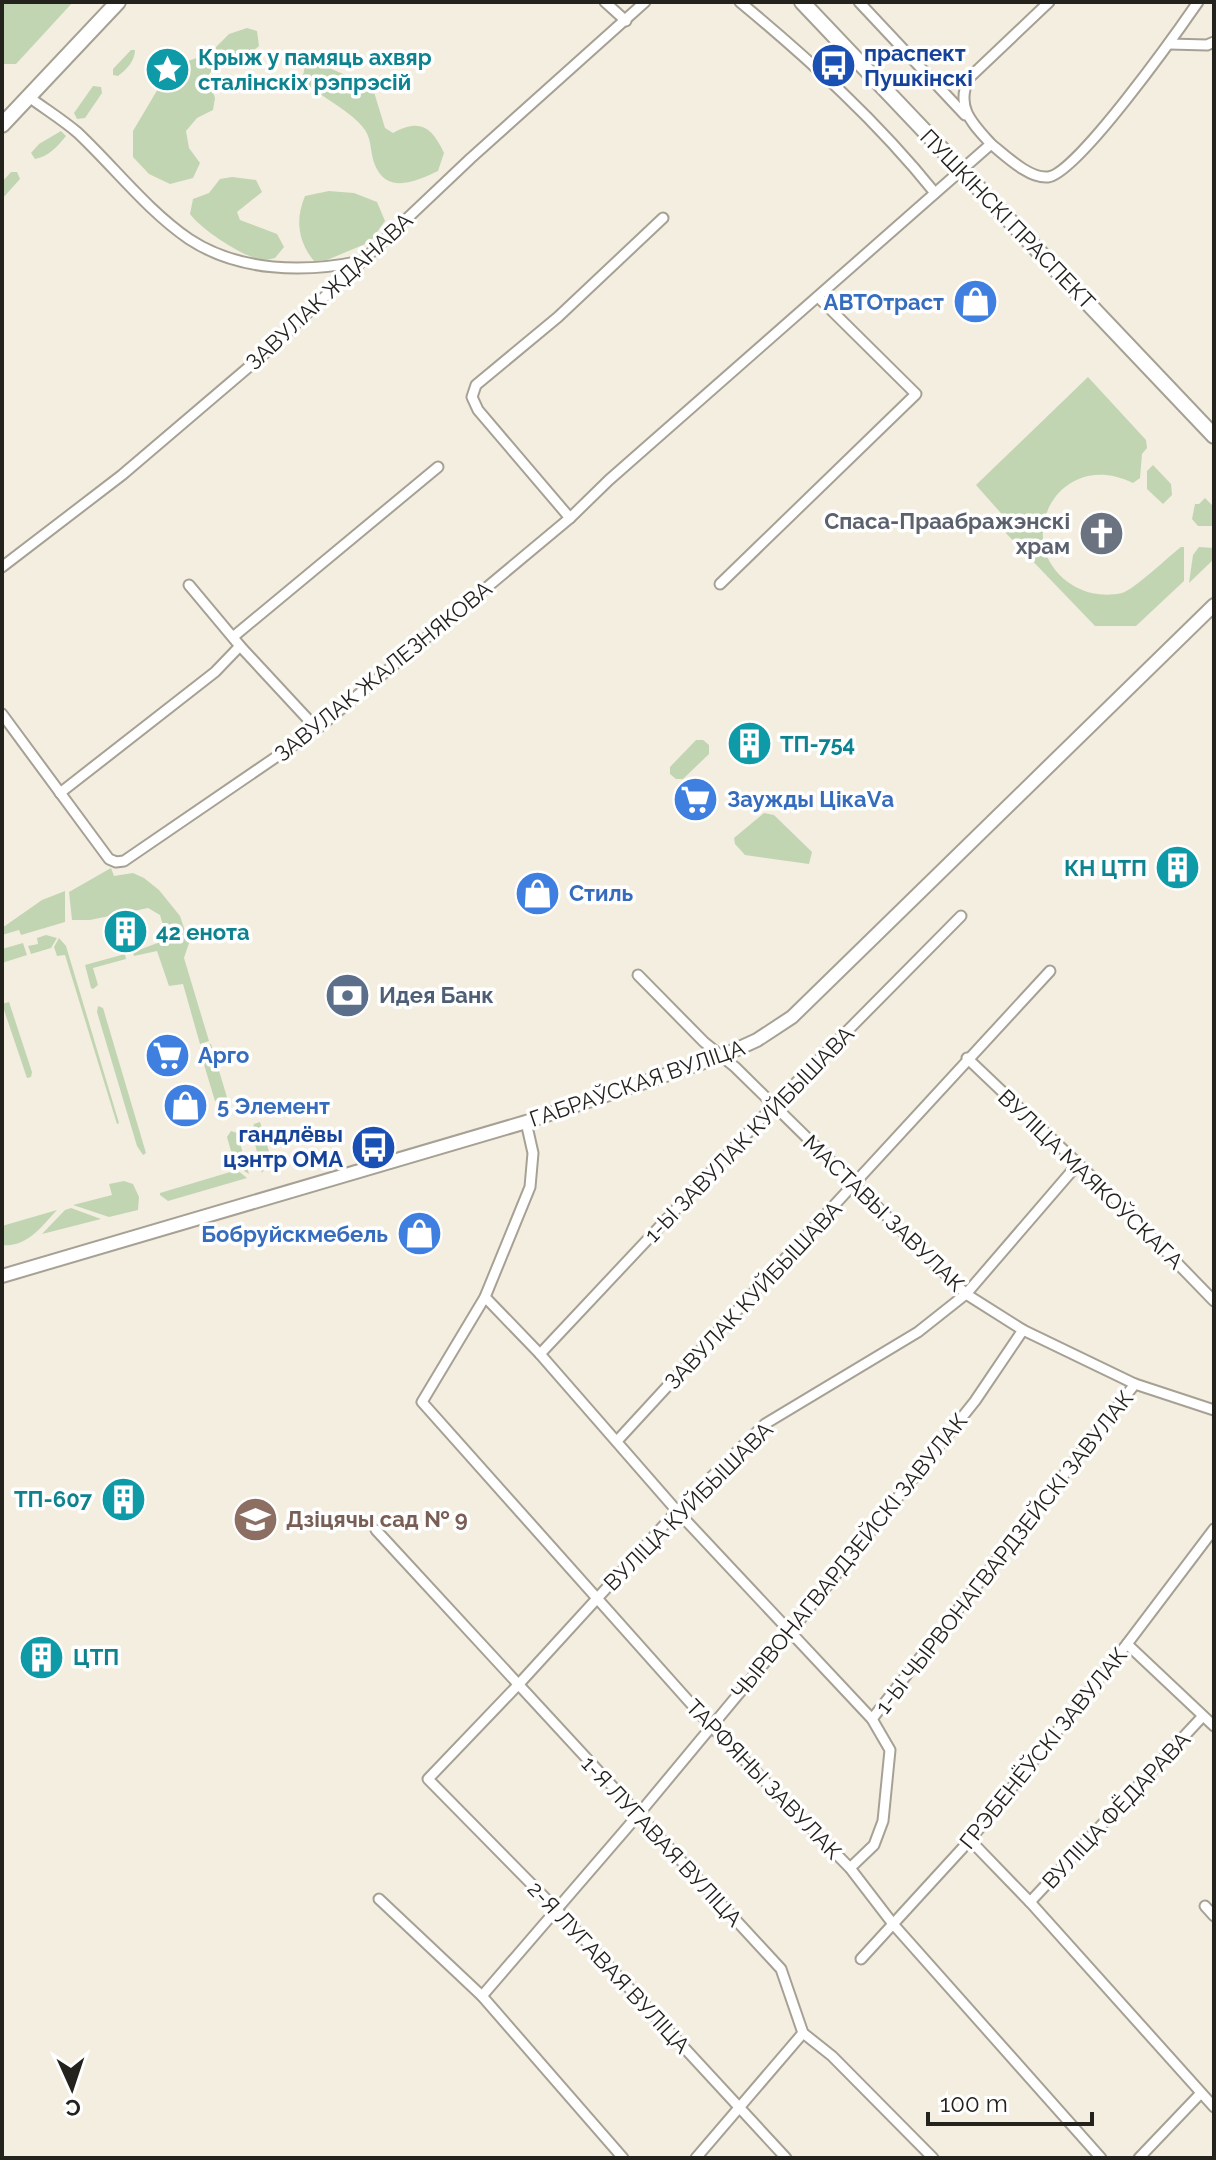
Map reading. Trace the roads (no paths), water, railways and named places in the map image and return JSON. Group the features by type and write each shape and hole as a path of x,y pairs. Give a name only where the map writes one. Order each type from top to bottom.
{"main road":[{"path":"2,125 118,2"},
{"name":"ПУШКІНСКІ ПРАСПЕКТ","path":"802,2 1214,436"},
{"name":"ГАБРАЎСКАЯ ВУЛІЦА","path":"2,1276 526,1122 722,1056 757,1040 792,1017 1214,605"}],"street":[{"path":"605,2 626,21"},
{"name":"ЗАВУЛАК ЖДАНАВА","path":"2,567 122,475 264,354 471,158 645,2"},
{"path":"740,2 799,51 905,157 935,193"},
{"path":"859,2 991,144 1032,173 1046,178 1058,174 1104,127 1198,2"},
{"path":"965,115 964,89 969,78 1049,2"},
{"path":"1169,44 1207,45 1214,42"},
{"path":"29,97 76,131 170,224 202,246 234,258 281,268 322,268 362,261"},
{"name":"ЗАВУЛАК ЖАЛЕЗНЯКОВА","path":"60,793 109,859 124,861 317,729 570,518 609,480 991,144"},
{"path":"570,518 478,410 472,397 476,385 558,317 663,218"},
{"path":"720,584 916,394 818,297"},
{"path":"233,637 438,467"},
{"path":"189,585 240,646 317,729"},
{"path":"2,714 60,793 215,672 240,646"},
{"name":"1-Ы ЗАВУЛАК КУЙБЫШАВА","path":"540,1354 774,1105 961,916"},
{"name":"ЗАВУЛАК КУЙБЫШАВА","path":"617,1441 1050,971"},
{"name":"МАСТАВЫ ЗАВУЛАК","path":"638,975 966,1294 1023,1330 1135,1384 1214,1410"},
{"name":"ВУЛІЦА МАЯКОЎСКАГА","path":"967,1058 1113,1197 1214,1301"},
{"path":"526,1122 533,1153 530,1187 485,1297 540,1354 677,1511 872,1719 890,1750 883,1821 874,1845 850,1868"},
{"name":"ВУЛІЦА КУЙБЫШАВА","path":"428,1779 677,1511 765,1424 918,1332 966,1294 1077,1165"},
{"name":"ТАРФЯНЫ ЗАВУЛАК","path":"485,1297 422,1402 710,1725 850,1868 893,1924 1101,2158"},
{"name":"ЧЫРВОНАГВАРДЗЕЙСКІ ЗАВУЛАК","path":"482,1996 790,1632 965,1414 1023,1330"},
{"name":"1-Ы ЧЫРВОНАГВАРДЗЕЙСКІ ЗАВУЛАК","path":"872,1719 1135,1384"},
{"name":"ГРЭБЕНЁЎСКІ ЗАВУЛАК","path":"861,1959 970,1840 1127,1644 1214,1529"},
{"name":"1-Я ЛУГАВАЯ ВУЛІЦА","path":"376,1530 781,1969 803,2033"},
{"path":"1127,1644 1214,1726"},
{"name":"ВУЛІЦА ФЁДАРАВА","path":"1030,1902 1202,1717"},
{"name":"2-Я ЛУГАВАЯ ВУЛІЦА","path":"428,1779 557,1910 786,2158"},
{"path":"970,1840 1214,2106"},
{"path":"379,1899 482,1996 623,2158"},
{"path":"1205,1906 1214,1916"},
{"path":"696,2158 803,2033 832,2056 933,2158"},
{"path":"1139,2158 1201,2093"}],"place":[{"name":"праспект Пушкінскі","path":"833,66"},
{"name":"Крыж у памяць ахвяр сталінскіх рэпрэсій","path":"167,70"},
{"name":"АВТОтраст","path":"975,302"},
{"name":"Спаса-Праабражэнскі храм","path":"1101,534"},
{"name":"ТП-754","path":"749,744"},
{"name":"Заужды ЦікаVа","path":"696,799"},
{"name":"КН ЦТП","path":"1178,868"},
{"name":"Стиль","path":"538,893"},
{"name":"42 енота","path":"125,932"},
{"name":"Идея Банк","path":"348,995"},
{"name":"Арго","path":"167,1055"},
{"name":"5 Элемент","path":"186,1106"},
{"name":"гандлёвы цэнтр ОМА","path":"374,1147"},
{"name":"Бобруйскмебель","path":"419,1234"},
{"name":"ТП-607","path":"123,1499"},
{"name":"Дзіцячы сад № 9","path":"255,1519"},
{"name":"ЦТП","path":"42,1657"}]}
